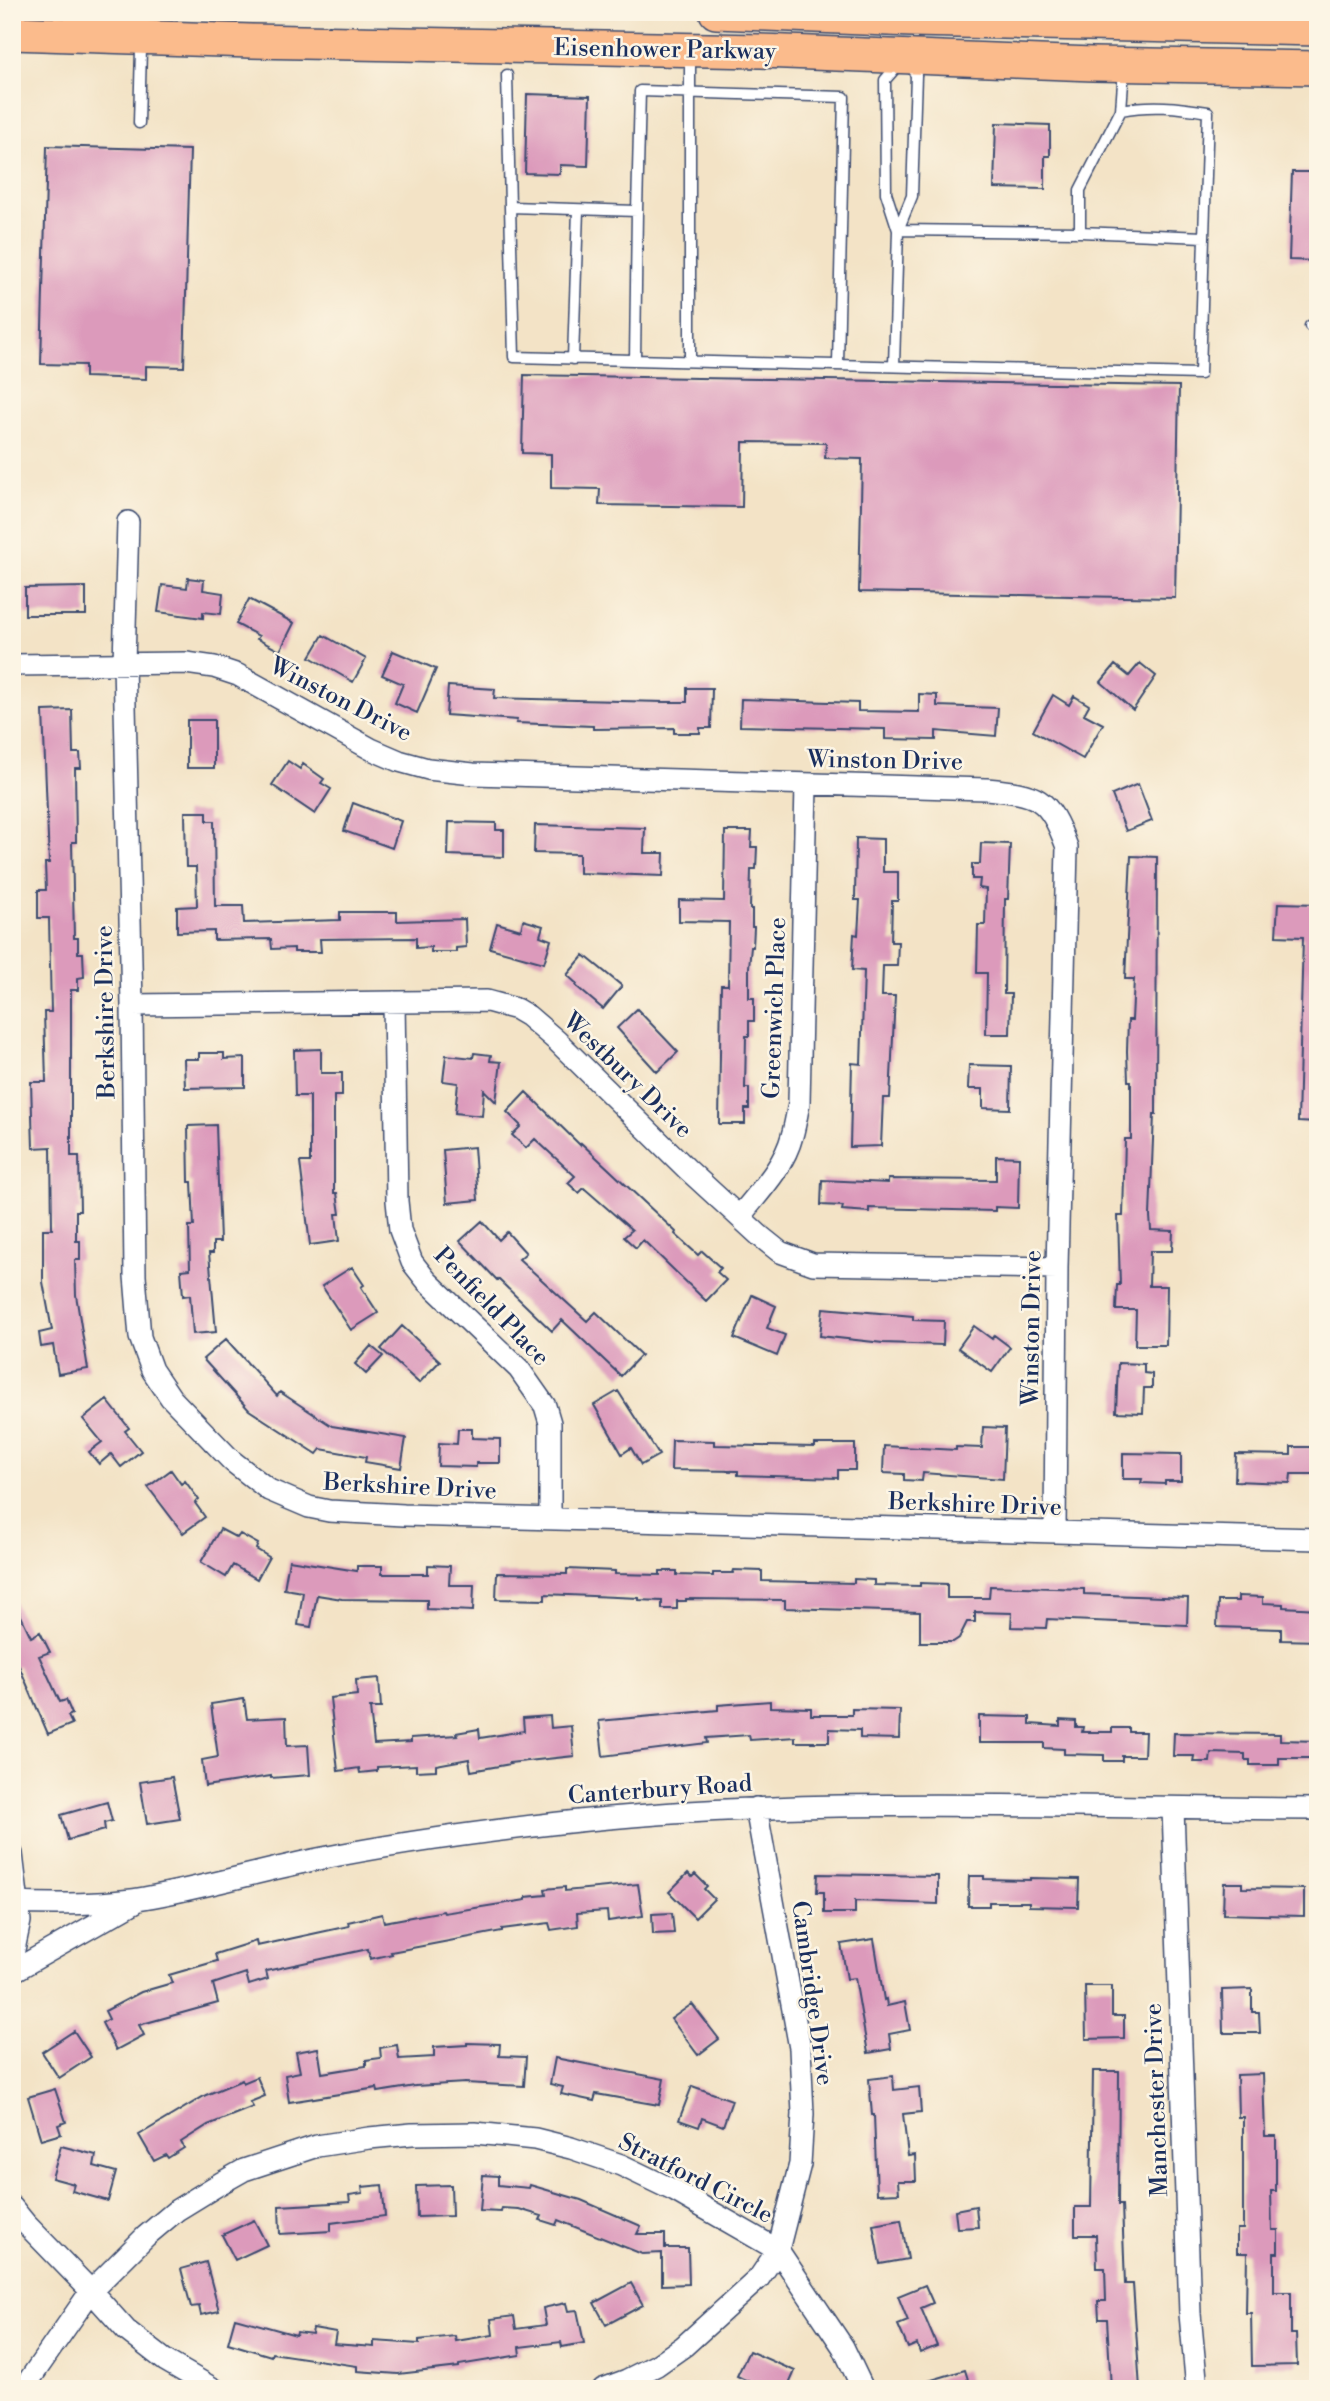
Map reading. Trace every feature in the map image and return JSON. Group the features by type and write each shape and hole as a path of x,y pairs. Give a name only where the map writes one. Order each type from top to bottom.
{"main road":[{"name":"Eisenhower Parkway","path":"716,12 1205,19 1318,29"},
{"name":"Eisenhower Parkway","path":"12,33 141,24 690,50 1124,65 1318,68"}],"street":[{"path":"905,57 912,16"},
{"name":"Berkshire Drive","path":"128,522 124,663 135,1276 140,1337 152,1370 171,1398 232,1461 269,1490 309,1507 329,1511 1318,1539"},
{"name":"Winston Drive","path":"12,665 186,663 214,667 238,676 371,749 428,769 473,774 986,789 1024,793 1042,802 1058,822 1067,847 1055,1532"},
{"name":"Greenwich Place","path":"740,1216 767,1183 785,1153 792,1138 799,1103 806,785"},
{"name":"Westbury Drive","path":"132,1005 487,1001 516,1009 557,1041 687,1169 780,1252 813,1264 1058,1268"},
{"name":"Penfield Place","path":"394,1002 397,1201 400,1230 412,1262 427,1281 519,1369 545,1406 550,1423 550,1518"},
{"name":"Canterbury Road","path":"15,1903 72,1904 143,1898 321,1858 504,1829 672,1812 868,1805 1318,1810"},
{"name":"Cambridge Drive","path":"603,2389 657,2365 684,2346 759,2278 778,2250 800,2164 803,2114 800,2048 756,1808"},
{"name":"Manchester Drive","path":"1173,1808 1189,2314 1197,2389"},
{"path":"12,1854 15,1903 20,1921 12,1959"},
{"path":"12,1972 143,1898"},
{"name":"Stratford Circle","path":"23,2389 91,2291 146,2236 177,2210 244,2170 317,2146 412,2134 475,2133 535,2139 621,2165 675,2191 778,2250 843,2347 863,2389"},
{"path":"12,2207 126,2330 166,2361 214,2389"}],"lane":[{"path":"139,123 141,24"},
{"path":"690,50 690,361"},
{"path":"894,366 898,230 887,193 885,80 905,57 916,75 913,183 912,196 898,230"},
{"path":"1080,232 1080,190 1121,110 1124,65"},
{"path":"507,75 514,357 1200,374 1208,112 1171,106 1143,106 1121,110"},
{"path":"635,360 640,91 688,92 844,97 838,365"},
{"path":"510,208 638,211"},
{"path":"573,359 578,210"},
{"path":"898,230 1080,232 1204,237"}],"building":[{"path":"527,94 590,96 588,166 560,165 560,174 525,173"},
{"path":"996,123 1050,125 1050,156 1045,156 1045,189 994,188"},
{"path":"47,146 190,150 184,367 146,366 146,379 85,377 85,365 41,364"},
{"path":"1292,172 1318,172 1318,261 1289,260"},
{"path":"524,375 1179,386 1175,598 859,592 862,459 825,458 826,443 743,442 742,507 599,505 600,489 551,488 551,454 522,453"},
{"path":"188,578 204,580 203,590 223,593 221,614 203,612 203,618 158,612 162,585 187,588"},
{"path":"86,587 86,615 25,615 25,588"},
{"path":"249,599 294,623 280,651 236,624"},
{"path":"323,635 366,659 353,682 310,657"},
{"path":"393,651 436,669 417,713 395,703 403,684 382,675"},
{"path":"1140,663 1156,676 1133,710 1101,682 1115,665 1129,676"},
{"path":"448,686 495,689 494,698 664,702 687,702 687,688 712,688 711,728 700,728 700,733 674,733 674,728 593,729 593,726 516,723 517,720 446,715"},
{"path":"919,694 937,695 937,706 998,708 996,736 936,731 936,740 885,739 885,729 740,726 741,699 858,703 858,711 919,712"},
{"path":"1053,695 1069,705 1074,696 1089,705 1084,714 1103,724 1083,759 1033,731"},
{"path":"72,710 73,753 80,753 81,768 75,768 76,842 72,842 74,938 78,938 78,953 83,953 84,977 78,978 78,990 71,990 71,1156 79,1156 80,1211 76,1211 76,1241 80,1241 80,1260 75,1260 76,1295 88,1369 58,1374 53,1345 41,1347 39,1333 52,1330 43,1282 43,1229 52,1229 51,1147 33,1148 31,1082 46,1082 44,1012 51,1012 49,918 38,918 38,890 46,890 45,863 49,863 43,711"},
{"path":"187,720 214,720 214,768 187,768"},
{"path":"288,761 300,769 303,764 324,779 321,783 331,789 315,814 272,785"},
{"path":"1138,784 1152,821 1126,831 1112,795"},
{"path":"353,803 401,821 392,848 344,831"},
{"path":"185,812 207,812 207,821 214,821 215,906 243,906 244,923 340,920 340,912 397,912 397,921 465,919 466,947 456,948 456,952 431,952 431,947 416,948 416,938 320,939 321,952 294,952 294,948 272,949 271,939 214,940 214,931 177,932 177,907 197,906 196,867 186,867"},
{"path":"449,822 496,823 496,830 504,830 504,857 448,855"},
{"path":"535,825 645,828 644,853 664,853 663,876 579,873 579,854 534,853"},
{"path":"725,831 752,831 751,847 757,847 756,869 751,869 750,909 754,927 749,967 749,998 754,998 754,1021 749,1021 749,1036 746,1036 745,1088 749,1088 749,1109 745,1109 745,1124 719,1124 721,985 728,985 729,922 679,921 679,900 724,901"},
{"path":"856,838 883,839 883,872 898,872 898,901 892,901 891,942 898,942 897,966 883,966 882,996 895,996 890,1098 883,1098 881,1146 850,1147 852,1063 861,1064 864,971 852,970 854,934 858,935 860,900 855,900"},
{"path":"981,843 1010,844 1008,899 1005,899 1004,994 1011,994 1010,1034 986,1034 987,973 977,973 978,925 985,925 986,889 979,888 980,879 972,879 972,864 980,864"},
{"path":"1131,856 1157,857 1156,1114 1150,1216 1151,1230 1173,1231 1172,1251 1150,1251 1149,1286 1167,1286 1166,1345 1135,1345 1136,1310 1116,1310 1117,1285 1120,1285 1118,1216 1123,1216 1125,1139 1131,1139 1131,1081 1128,1081 1127,1051 1134,979 1125,979"},
{"path":"1278,903 1318,904 1318,1123 1298,1122 1303,937 1276,936"},
{"path":"523,920 543,926 540,936 551,940 544,963 490,948 497,923 521,930"},
{"path":"584,955 622,986 603,1009 567,975"},
{"path":"637,1009 678,1052 657,1072 617,1028"},
{"path":"321,1049 321,1073 342,1073 342,1096 334,1096 334,1193 337,1193 340,1214 336,1214 339,1241 310,1245 300,1162 310,1162 310,1096 295,1096 294,1050"},
{"path":"199,1053 224,1053 224,1059 245,1058 245,1087 185,1088 184,1059 199,1059"},
{"path":"474,1053 491,1055 490,1061 501,1062 496,1102 484,1090 482,1116 455,1113 458,1083 443,1081 446,1055 473,1058"},
{"path":"969,1065 1011,1066 1010,1109 983,1108 983,1089 968,1089"},
{"path":"526,1092 698,1255 702,1251 721,1268 717,1272 726,1280 706,1301 643,1240 636,1248 624,1237 632,1230 584,1188 579,1193 568,1183 575,1176 535,1139 526,1148 512,1135 521,1126 507,1112"},
{"path":"216,1125 220,1242 213,1242 213,1253 209,1253 216,1332 193,1334 190,1295 183,1296 181,1270 190,1269 189,1226 194,1226 192,1182 189,1182 188,1126"},
{"path":"474,1147 478,1200 447,1203 443,1150"},
{"path":"996,1156 1019,1157 1018,1208 995,1207 995,1211 869,1208 869,1212 842,1210 843,1206 821,1205 822,1180 888,1183 888,1179 996,1180"},
{"path":"482,1221 499,1240 507,1232 526,1253 519,1259 587,1321 596,1312 641,1355 621,1376 562,1320 552,1331 460,1241"},
{"path":"352,1267 378,1313 351,1330 322,1286"},
{"path":"752,1295 776,1306 767,1328 785,1335 777,1356 734,1338"},
{"path":"823,1308 913,1316 913,1320 944,1321 943,1345 883,1343 820,1336"},
{"path":"402,1326 440,1361 419,1383 381,1349"},
{"path":"974,1326 992,1339 994,1335 1010,1347 992,1372 958,1348"},
{"path":"226,1339 277,1396 280,1392 332,1426 406,1438 401,1468 365,1462 366,1457 321,1449 317,1454 249,1410 203,1359"},
{"path":"371,1346 383,1356 366,1374 355,1364"},
{"path":"1118,1363 1144,1364 1144,1373 1152,1374 1152,1388 1144,1388 1143,1413 1116,1412"},
{"path":"618,1391 659,1455 641,1465 631,1448 622,1454 594,1405"},
{"path":"107,1400 129,1428 125,1431 141,1451 121,1467 111,1454 99,1464 89,1452 102,1442 83,1419"},
{"path":"983,1427 1005,1428 1003,1479 923,1473 922,1481 904,1480 904,1474 883,1473 884,1446 956,1450 956,1447 982,1448"},
{"path":"458,1429 472,1429 472,1438 500,1439 500,1463 476,1463 476,1467 438,1466 439,1443 457,1444"},
{"path":"672,1440 714,1441 714,1445 815,1447 815,1444 855,1444 855,1470 838,1470 838,1478 738,1475 738,1471 671,1470"},
{"path":"1291,1447 1318,1447 1318,1474 1291,1474 1290,1483 1235,1481 1236,1454 1291,1455"},
{"path":"1123,1453 1181,1454 1181,1481 1165,1481 1165,1484 1141,1483 1142,1479 1123,1479"},
{"path":"171,1470 181,1484 185,1481 199,1500 195,1503 205,1517 183,1533 148,1487"},
{"path":"220,1529 237,1538 240,1534 258,1544 256,1549 269,1557 257,1579 233,1565 226,1577 201,1562"},
{"path":"289,1560 357,1571 357,1566 382,1566 382,1574 428,1574 428,1565 450,1566 449,1585 474,1585 473,1611 427,1609 427,1600 342,1599 317,1595 311,1627 298,1625 303,1592 284,1589"},
{"path":"567,1569 660,1575 660,1571 677,1571 677,1575 713,1576 713,1573 733,1573 734,1570 762,1571 762,1581 854,1583 854,1579 874,1580 874,1585 947,1584 947,1598 989,1598 990,1586 1084,1589 1084,1594 1188,1598 1187,1625 1047,1619 1046,1628 1011,1627 1012,1613 975,1612 975,1622 967,1622 959,1638 953,1642 920,1642 920,1612 785,1608 785,1600 686,1599 677,1601 677,1609 662,1609 662,1601 639,1598 545,1594 545,1600 496,1599 497,1573 567,1574"},
{"path":"1238,1596 1263,1597 1263,1603 1283,1604 1283,1607 1318,1609 1318,1641 1281,1640 1281,1629 1217,1627 1218,1601 1238,1601"},
{"path":"12,1597 31,1637 40,1632 50,1652 39,1656 60,1702 66,1700 72,1714 68,1716 72,1724 48,1734 19,1666 12,1670"},
{"path":"379,1678 381,1708 370,1708 374,1744 411,1742 411,1738 457,1735 456,1733 479,1729 480,1738 524,1731 523,1718 550,1716 551,1728 571,1726 574,1756 509,1763 471,1771 469,1759 436,1765 436,1770 416,1771 416,1765 377,1767 377,1771 360,1773 359,1768 338,1771 330,1698 357,1695 356,1680"},
{"path":"244,1699 247,1719 286,1717 287,1746 308,1745 310,1775 271,1776 205,1786 202,1760 218,1757 211,1704"},
{"path":"770,1701 770,1707 811,1708 811,1715 852,1715 852,1709 900,1710 899,1739 860,1738 860,1730 829,1729 829,1742 795,1742 795,1737 750,1740 749,1735 706,1738 707,1743 603,1756 599,1721 718,1710 718,1705"},
{"path":"979,1716 1030,1717 1030,1724 1060,1726 1060,1720 1076,1721 1076,1727 1083,1727 1082,1732 1112,1732 1112,1728 1129,1728 1129,1732 1145,1732 1144,1756 1122,1756 1122,1761 1104,1761 1104,1755 1064,1754 1064,1749 1044,1748 1044,1743 979,1743"},
{"path":"1174,1733 1280,1734 1280,1740 1318,1741 1318,1758 1279,1758 1279,1765 1250,1765 1250,1760 1245,1760 1245,1754 1211,1753 1210,1762 1193,1762 1194,1756 1173,1756"},
{"path":"172,1777 180,1819 147,1824 140,1782"},
{"path":"107,1802 112,1821 104,1823 105,1830 68,1840 61,1815"},
{"path":"688,1873 692,1877 695,1874 707,1886 704,1889 714,1899 695,1918 669,1892"},
{"path":"818,1874 938,1876 938,1904 855,1901 855,1913 824,1913 824,1892 817,1892"},
{"path":"969,1876 984,1876 984,1879 1079,1879 1078,1907 1029,1906 1029,1902 989,1902 989,1906 968,1906"},
{"path":"1224,1883 1242,1883 1242,1888 1304,1889 1304,1916 1223,1914"},
{"path":"638,1884 643,1916 608,1921 607,1911 577,1913 578,1926 551,1930 549,1923 502,1929 391,1952 392,1954 370,1959 368,1949 266,1971 268,1979 249,1985 246,1973 213,1984 218,2003 139,2025 144,2035 116,2050 102,2023 109,2019 105,2011 141,1992 172,1983 169,1975 217,1961 215,1954 256,1941 257,1946 349,1926 348,1922 382,1914 384,1922 526,1900 526,1897 546,1895 545,1889 565,1887 565,1891"},
{"path":"672,1913 674,1933 653,1934 652,1914"},
{"path":"874,1939 884,2000 886,1999 887,2006 905,2002 910,2030 889,2034 891,2049 868,2053 855,1978 847,1979 841,1944"},
{"path":"1085,1986 1112,1986 1112,2016 1124,2016 1124,2038 1086,2039"},
{"path":"1252,1989 1252,2012 1259,2012 1260,2033 1223,2033 1222,1990"},
{"path":"692,2004 719,2039 698,2055 671,2019"},
{"path":"74,2031 91,2057 59,2078 42,2052"},
{"path":"467,2043 500,2044 499,2056 526,2057 524,2086 465,2083 415,2086 378,2092 377,2088 289,2102 285,2075 300,2072 296,2052 318,2048 322,2073 366,2066 366,2060 381,2058 380,2048 397,2045 399,2059 434,2057 434,2047"},
{"path":"555,2058 664,2079 659,2105 596,2094 594,2101 561,2094 563,2087 550,2084"},
{"path":"1093,2071 1119,2071 1118,2205 1122,2205 1125,2284 1133,2284 1140,2389 1111,2389 1107,2319 1099,2319 1098,2301 1106,2301 1105,2268 1097,2268 1096,2235 1075,2235 1075,2207 1091,2207"},
{"path":"1263,2074 1265,2136 1276,2136 1276,2191 1271,2191 1272,2230 1278,2230 1278,2253 1274,2253 1274,2292 1291,2292 1291,2334 1296,2334 1297,2365 1252,2366 1251,2313 1246,2313 1247,2253 1237,2253 1237,2229 1243,2229 1243,2117 1238,2117 1237,2075"},
{"path":"893,2076 894,2090 919,2087 921,2112 903,2114 908,2156 915,2155 916,2181 898,2181 899,2193 877,2194 874,2115 869,2079"},
{"path":"257,2077 265,2096 250,2102 253,2107 208,2125 181,2142 184,2148 168,2158 166,2155 154,2161 139,2135 206,2095 242,2080 243,2083"},
{"path":"692,2086 732,2100 723,2126 702,2118 699,2127 679,2120"},
{"path":"55,2089 66,2122 58,2125 61,2134 41,2140 28,2097"},
{"path":"61,2146 96,2155 94,2166 116,2172 108,2201 72,2191 74,2184 52,2178"},
{"path":"483,2175 498,2176 498,2185 529,2188 530,2185 581,2200 641,2226 637,2234 665,2234 665,2248 688,2248 689,2284 662,2285 662,2253 642,2254 558,2220 556,2225 540,2220 542,2216 519,2209 480,2211"},
{"path":"382,2185 385,2216 331,2223 331,2231 280,2234 279,2206 350,2202 349,2195 363,2193 362,2187"},
{"path":"451,2185 452,2216 417,2217 416,2186"},
{"path":"976,2206 978,2227 957,2228 955,2210"},
{"path":"254,2220 267,2245 235,2260 222,2235"},
{"path":"901,2220 908,2259 880,2264 873,2225"},
{"path":"206,2262 219,2311 201,2315 199,2306 191,2307 181,2269"},
{"path":"631,2283 643,2305 606,2325 594,2303"},
{"path":"925,2285 933,2303 921,2308 937,2346 920,2353 917,2344 908,2348 898,2325 908,2321 898,2296"},
{"path":"566,2303 568,2311 577,2310 584,2343 562,2347 561,2342 519,2347 520,2355 459,2367 398,2374 357,2371 357,2366 272,2353 271,2356 228,2343 235,2318 296,2335 297,2332 312,2334 313,2328 336,2332 334,2344 374,2347 374,2341 419,2344 419,2340 455,2336 456,2341 493,2335 491,2319 514,2316 516,2329 546,2325 543,2308"},
{"path":"749,2351 795,2371 787,2389 765,2389 737,2376"},
{"path":"965,2370 971,2389 916,2389 915,2385"}]}
